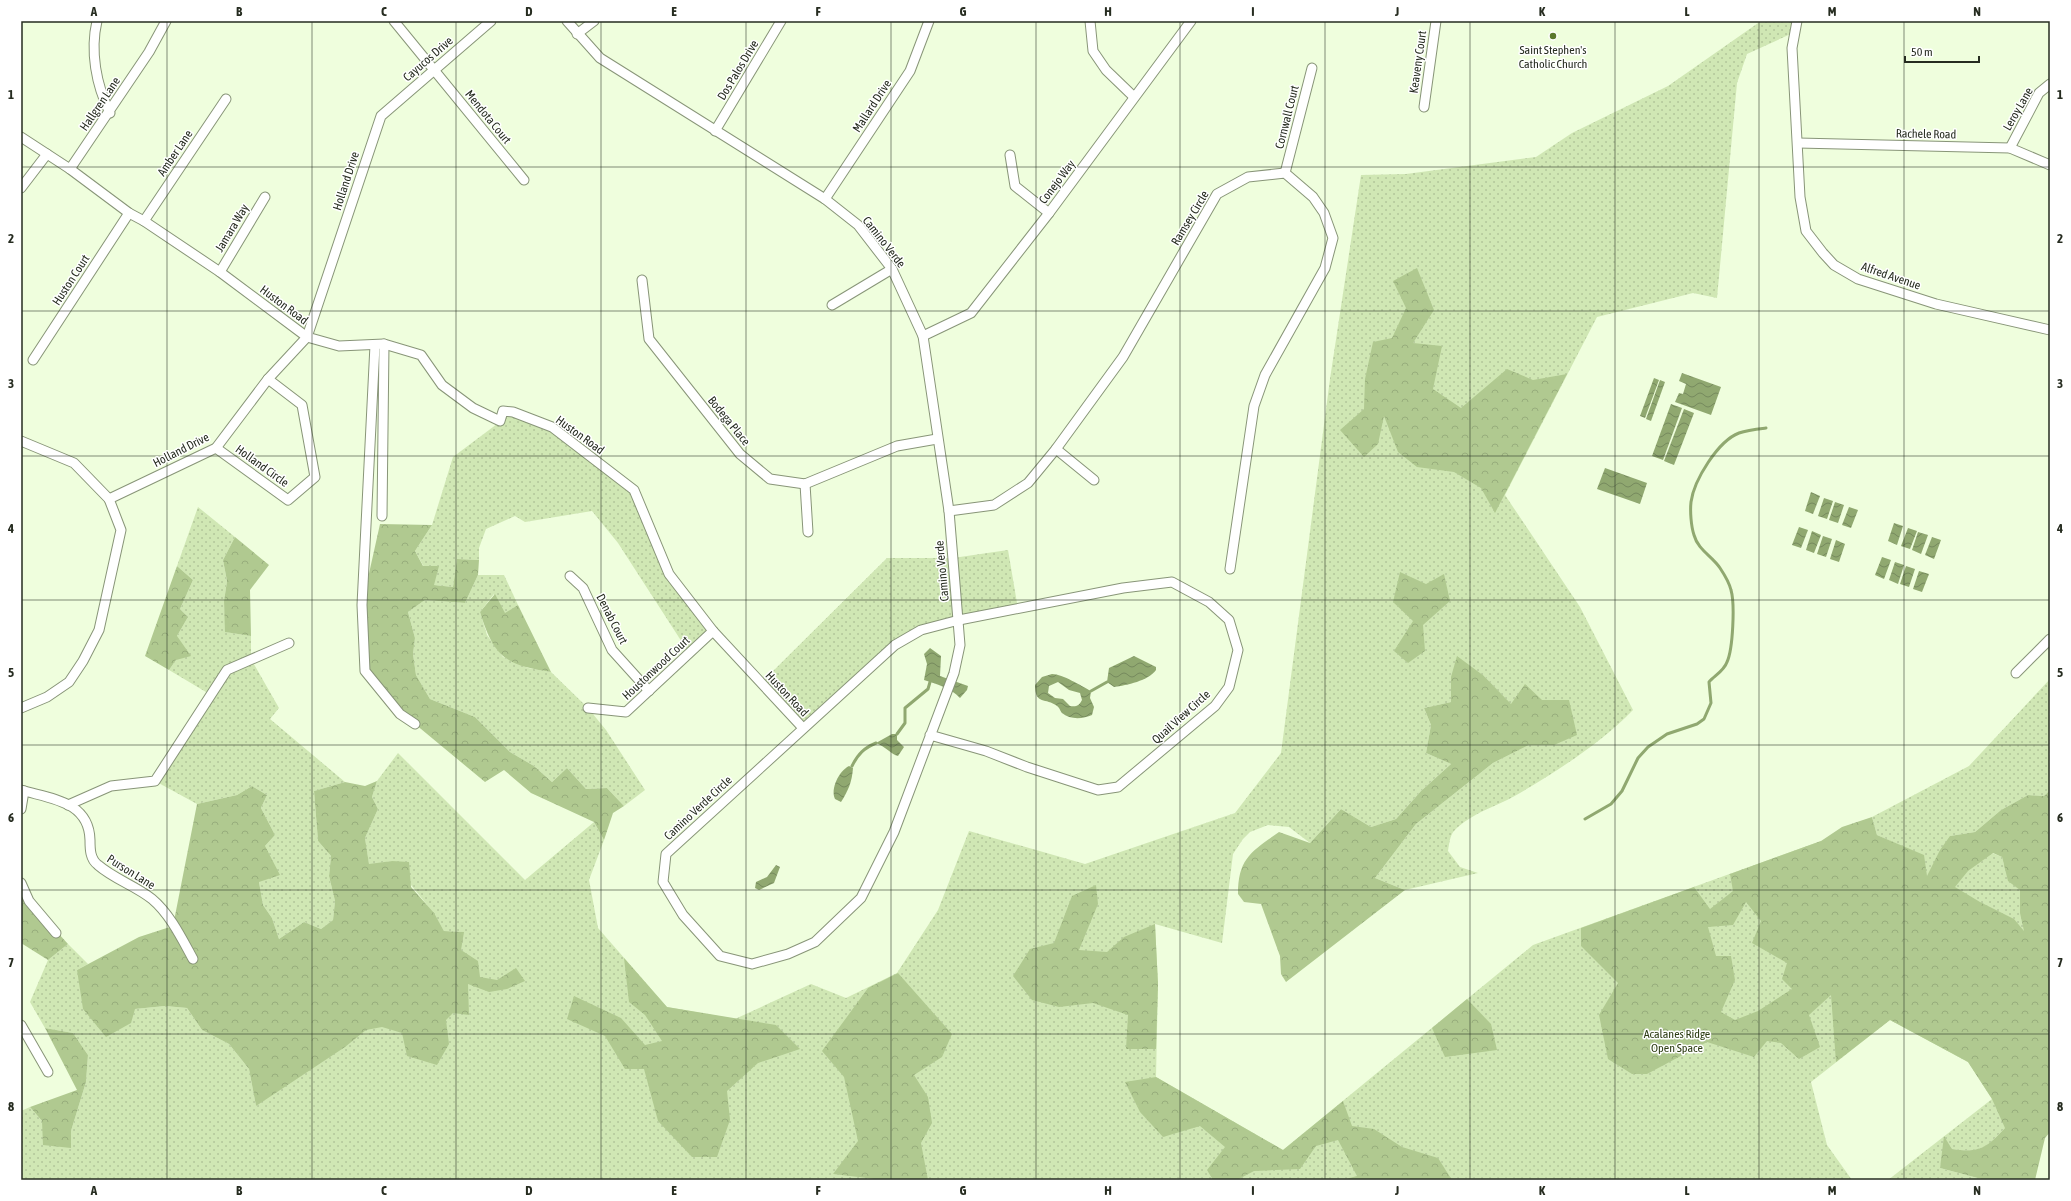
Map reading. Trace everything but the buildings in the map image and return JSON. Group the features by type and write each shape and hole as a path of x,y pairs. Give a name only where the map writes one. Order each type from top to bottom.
{"street":[{"path":"97,21 94,33 95,66 101,95 110,113"},
{"name":"Hallgren Lane","path":"70,169 110,113 149,52 166,21"},
{"name":"Mendota Court","path":"394,21 524,180"},
{"name":"Cayucos Drive","path":"381,116 491,21"},
{"name":"Camino Verde","path":"566,21 600,58 825,199 858,225 892,269 923,336 937,439 949,511 959,620"},
{"path":"577,34 594,21"},
{"name":"Dos Palos Drive","path":"715,131 781,21"},
{"name":"Mallard Drive","path":"825,199 910,71 929,21"},
{"path":"1090,21 1093,51 1106,70 1134,97"},
{"name":"Conejo Way","path":"923,336 971,313 1049,213 1191,21"},
{"name":"Keaveny Court","path":"1424,107 1436,21"},
{"name":"Alfred Avenue","path":"1797,21 1792,48 1800,197 1806,231 1822,253 1834,265 1858,279 1936,304 2050,330"},
{"name":"Cornwall Court","path":"1285,173 1312,68"},
{"name":"Leroy Lane","path":"2010,148 2039,93 2050,84"},
{"name":"Amber Lane","path":"144,221 226,99"},
{"name":"Holland Drive","path":"109,499 216,448 268,379 307,337 381,116"},
{"name":"Huston Road","path":"21,137 70,169 128,213 144,221 220,272 307,337 339,346 380,344 421,355 442,385 473,408 500,421 504,411 513,412 552,427 634,490 668,574 713,631 802,728"},
{"name":"Rachele Road","path":"1798,143 2010,148 2050,165"},
{"path":"21,188 47,154"},
{"path":"1010,155 1016,186 1049,213"},
{"path":"1230,569 1254,406 1264,375 1325,268 1333,238 1324,213 1313,197 1285,173"},
{"name":"Ramsey Circle","path":"949,511 994,505 1028,483 1056,449 1123,357 1217,194 1248,177 1285,173"},
{"name":"Jamara Way","path":"220,272 265,197"},
{"name":"Huston Court","path":"33,360 128,213"},
{"path":"832,305 892,269"},
{"name":"Bodega Place","path":"642,280 649,339 735,448 770,478 805,484"},
{"path":"380,344 382,516"},
{"path":"380,344 362,606 364,671 400,714 415,724"},
{"name":"Holland Circle","path":"216,448 288,500 315,477 302,405 268,379"},
{"path":"808,532 805,484 897,446 937,439"},
{"path":"21,440 74,463 109,499 121,530 99,630 83,661 69,682 46,697 21,708"},
{"path":"1056,449 1094,480"},
{"name":"Denab Court","path":"570,576 583,588 612,650 649,691"},
{"name":"Quail View Circle","path":"930,735 986,751 1027,767 1098,790 1118,787 1215,706 1229,687 1238,650 1228,620 1209,602 1172,582 1123,588 959,620"},
{"name":"Camino Verde Circle","path":"959,620 960,645 954,673 894,832 861,898 815,942 788,954 752,964 720,956 683,915 663,882 666,854 894,645 921,630 959,620"},
{"name":"Houstonwood Court","path":"588,708 626,712 713,631"},
{"path":"2016,673 2050,639"},
{"path":"68,805 111,786 155,781 227,670 289,643"},
{"path":"21,809 23,791"},
{"name":"Purson Lane","path":"23,791 68,805 79,810 90,828 90,853 96,864 152,899 177,932 194,959"},
{"path":"21,883 29,901 56,933"},
{"path":"21,1025 48,1072"}],"green space":[{"name":"Acalanes Ridge Open Space","path":"1761,21 1797,21 1795,32 1747,54 1737,83 1717,298 1693,293 1597,317 1505,495 1580,607 1633,710 1607,734 1565,765 1512,798 1477,814 1461,824 1454,831 1448,851 1460,867 1478,873 1405,890 1375,878 1416,824 1493,763 1529,745 1554,745 1569,700 1542,700 1511,705 1484,676 1451,677 1451,702 1424,708 1431,725 1426,753 1451,764 1421,791 1396,819 1371,827 1341,809 1310,843 1289,827 1268,825 1250,832 1243,839 1233,854 1222,943 1155,924 1158,984 1156,1077 1283,1150 1533,945 1821,841 1922,855 1877,835 1872,817 1969,766 2050,679 2050,790 2044,796 2028,795 2001,810 1975,832 1950,836 2002,857 2004,865 2050,843 2005,1128 1982,1148 1970,1150 1952,1149 1946,1140 1940,1168 1985,1180 1888,1180 1992,1099 1968,1062 1890,1020 1811,1082 1827,1145 1852,1180 21,1180 21,1111 30,1107 42,1121 71,1131 86,1082 88,1055 73,1033 45,1028 30,1002 48,960 68,944 88,964 77,970 135,1009 165,1006 187,1008 202,1030 229,1044 249,1069 256,1106 463,932 444,931 426,903 392,861 369,865 365,838 378,809 372,797 377,781 398,753 525,880 594,822 604,840 589,880 598,928 667,1007 735,1019 811,984 846,998 897,973 938,910 969,831 1085,864 1235,813 1281,753 1330,379 1361,175 1406,174 1536,157 1572,133 1668,86"},
{"path":"1417,268 1434,310 1413,343 1442,346 1433,389 1461,408 1507,369 1533,380 1567,374 1495,513 1481,488 1454,472 1417,467 1398,452 1384,416 1378,444 1364,457 1340,430 1364,409 1365,379 1373,342 1392,338 1406,308 1393,281"},
{"path":"513,412 552,427 634,490 669,574 713,631 689,653 618,543 592,511 525,522 515,516 486,529 479,548 479,560 457,559 453,587 434,585 415,551 432,525 453,457"},
{"path":"198,507 235,537 223,560 227,581 224,601 226,632 251,636 251,659 279,708 270,719 345,782 314,791 318,841 331,856 329,876 335,901 333,920 321,929 304,922 279,939 272,918 263,905 259,882 265,846 275,835 261,808 267,795 252,786 237,795 197,804 155,781 211,695 169,670 176,660 177,636 188,617 180,609 193,580 177,566"},
{"path":"380,524 432,525 415,551 423,566 439,566 434,585 453,587 457,559 479,560 478,575 465,603 425,600 408,612 415,638 413,654 416,675 430,699 475,717 510,752 534,766 552,782 567,768 586,789 607,788 624,806 613,813 604,840 594,822 531,793 504,770 485,782 415,724 365,671 362,605"},
{"path":"235,537 269,565 250,590 251,636 225,632 224,601 227,581 223,560"},
{"path":"1008,550 1018,609 921,630 894,645 803,728 761,683 887,558 953,558"},
{"path":"177,566 193,580 180,609 188,617 177,636 191,656 176,660 169,670 145,656"},
{"path":"1400,572 1426,584 1444,574 1450,601 1423,625 1425,651 1408,663 1394,651 1413,621 1393,602"},
{"path":"478,575 504,575 518,605 505,614 494,594 480,612 487,635 503,657 528,668 551,672 588,708 606,730 645,790 624,806 607,788 586,789 567,768 552,782 534,766 510,752 475,717 430,699 416,675 413,654 415,638 408,612 425,600 465,603"},
{"path":"495,594 505,613 518,605 551,672 522,666 512,662 496,649 485,627 480,612"},
{"path":"1457,656 1484,676 1511,704 1525,684 1542,700 1569,700 1577,735 1554,745 1529,745 1493,763 1416,824 1375,878 1405,890 1286,982 1281,974 1280,956 1261,904 1244,902 1238,894 1241,872 1244,864 1254,850 1279,832 1310,843 1341,809 1371,827 1396,819 1421,791 1451,764 1426,753 1431,725 1424,708 1451,702 1451,677"},
{"path":"377,781 372,797 378,809 365,838 369,864 392,861 409,862 411,887 434,913 444,931 464,932 461,950 478,961 480,977 497,980 516,968 525,981 507,989 489,992 468,984 469,1015 453,1013 446,1020 449,1044 437,1065 407,1056 402,1033 382,1027 366,1030 345,1047 256,1106 249,1069 229,1044 202,1030 187,1008 165,1006 135,1009 131,1023 106,1037 83,1009 77,970 139,937 173,926 197,804 237,795 252,786 267,795 261,808 275,835 265,846 280,875 259,882 263,905 272,918 279,939 304,922 321,929 333,920 335,901 329,876 331,856 318,841 314,791 345,782 365,786"},
{"name":"Acalanes Ridge Open Space","path":"2050,790 2050,1132 2045,1138 2035,1180 1985,1180 1940,1168 1944,1136 1952,1149 1969,1150 1982,1148 2005,1128 1992,1099 1968,1062 1890,1020 1836,1062 1831,995 1809,1015 1820,1047 1799,1059 1781,1043 1767,1041 1754,1057 1707,1042 1647,1074 1632,1074 1608,1059 1599,1015 1618,983 1581,946 1581,928 1694,887 1710,909 1733,891 1730,874 1821,841 1842,827 1872,817 1877,835 1924,855 1927,876 1940,850 1950,836 1975,832 2001,810 2028,795 2044,796","holes":["1993,853 2002,857 2008,881 2020,890 2020,913 2024,931 2014,919 1980,902 1955,887 1968,871","1746,902 1761,921 1752,943 1787,963 1782,979 1792,989 1758,1011 1735,1020 1721,1012 1735,980 1731,956 1716,956 1708,927 1733,925"]},
{"path":"1096,885 1098,904 1079,950 1107,952 1124,937 1155,924 1158,984 1156,1049 1126,1049 1128,1015 1093,1003 1059,1007 1032,1000 1013,976 1030,949 1054,943 1072,896"},
{"path":"21,898 29,901 68,944 48,960 21,943"},
{"path":"624,958 667,1007 776,1025 800,1049 758,1063 727,1091 730,1120 717,1157 692,1157 658,1121 644,1069 625,1069 605,1036 567,1019 574,996 621,1018 645,1045 662,1041 645,1015 629,1002"},
{"path":"898,973 952,1034 942,1057 914,1075 928,1097 932,1123 921,1143 928,1180 884,1180 833,1174 858,1141 844,1077 822,1051 868,988"},
{"path":"1467,999 1491,1024 1497,1050 1445,1057 1432,1028"},
{"path":"45,1028 73,1033 88,1055 86,1082 71,1131 71,1148 43,1145 42,1121 30,1107 77,1090"},
{"path":"1156,1077 1283,1150 1343,1101 1352,1126 1374,1129 1402,1147 1438,1158 1452,1180 1342,1180 1357,1176 1338,1140 1316,1146 1300,1169 1254,1171 1237,1180 1213,1180 1207,1170 1225,1147 1200,1126 1163,1137 1140,1112 1125,1082"}],"water":[{"path":"1682,373 1721,387 1711,415 1675,402 1679,393 1683,394 1686,384 1679,381"},
{"path":"1654,378 1659,380 1645,418 1640,416"},
{"path":"1660,380 1665,382 1651,421 1646,419"},
{"path":"1671,404 1682,408 1663,460 1652,456"},
{"path":"1684,409 1694,413 1674,465 1664,461"},
{"path":"1605,468 1647,483 1640,504 1597,489"},
{"path":"1811,492 1820,496 1813,514 1805,511"},
{"path":"1824,498 1833,501 1827,519 1818,516"},
{"path":"1835,502 1844,505 1838,523 1829,520"},
{"path":"1849,507 1858,510 1851,528 1842,525"},
{"path":"1894,523 1903,526 1897,545 1888,541"},
{"path":"1799,527 1808,530 1801,548 1792,545"},
{"path":"1908,528 1917,531 1910,549 1901,546"},
{"path":"1812,531 1821,535 1814,553 1806,550"},
{"path":"1918,532 1928,535 1921,554 1912,550"},
{"path":"1823,536 1832,539 1826,557 1817,554"},
{"path":"1932,537 1941,540 1934,559 1925,555"},
{"path":"1836,540 1845,544 1839,562 1830,559"},
{"path":"1882,557 1891,560 1884,579 1875,575"},
{"path":"1895,562 1904,565 1898,584 1889,580"},
{"path":"1906,566 1915,569 1909,587 1900,584"},
{"path":"1919,571 1929,574 1922,592 1913,589"},
{"path":"930,648 941,656 940,676 968,686 967,690 960,698 948,689 924,680 927,664 924,654"},
{"path":"1134,656 1156,667 1156,670 1143,680 1131,684 1114,687 1107,682 1109,668"},
{"path":"1052,674 1067,678 1091,691 1090,698 1094,707 1092,715 1081,718 1069,717 1062,713 1053,703 1039,698 1035,692 1035,685 1042,677","holes":["1058,682 1069,690 1080,693 1082,700 1077,706 1070,706 1063,699 1055,698 1048,693 1049,686"]},
{"path":"892,734 897,734 897,740 904,747 898,756 876,743"},
{"path":"849,766 853,768 852,778 848,790 841,802 835,799 835,785 839,776 845,768"},
{"path":"776,865 780,867 774,883 759,890 755,888 756,882 767,877"}],"waterway":[{"path":"1585,819 1611,804 1622,791 1638,758 1648,747 1667,734 1697,724 1704,719 1711,703 1709,682 1724,668 1729,656 1732,637 1733,605 1731,590 1725,575 1696,540 1691,523 1691,502 1697,483 1708,462 1723,444 1731,437 1739,433 1766,428"},
{"path":"897,734 905,723 905,708 928,689 930,682"},
{"path":"1091,691 1107,682"},
{"path":"852,766 862,752 876,743"}],"place":[{"name":"Saint Stephen's Catholic Church","path":"1553,36"}]}
